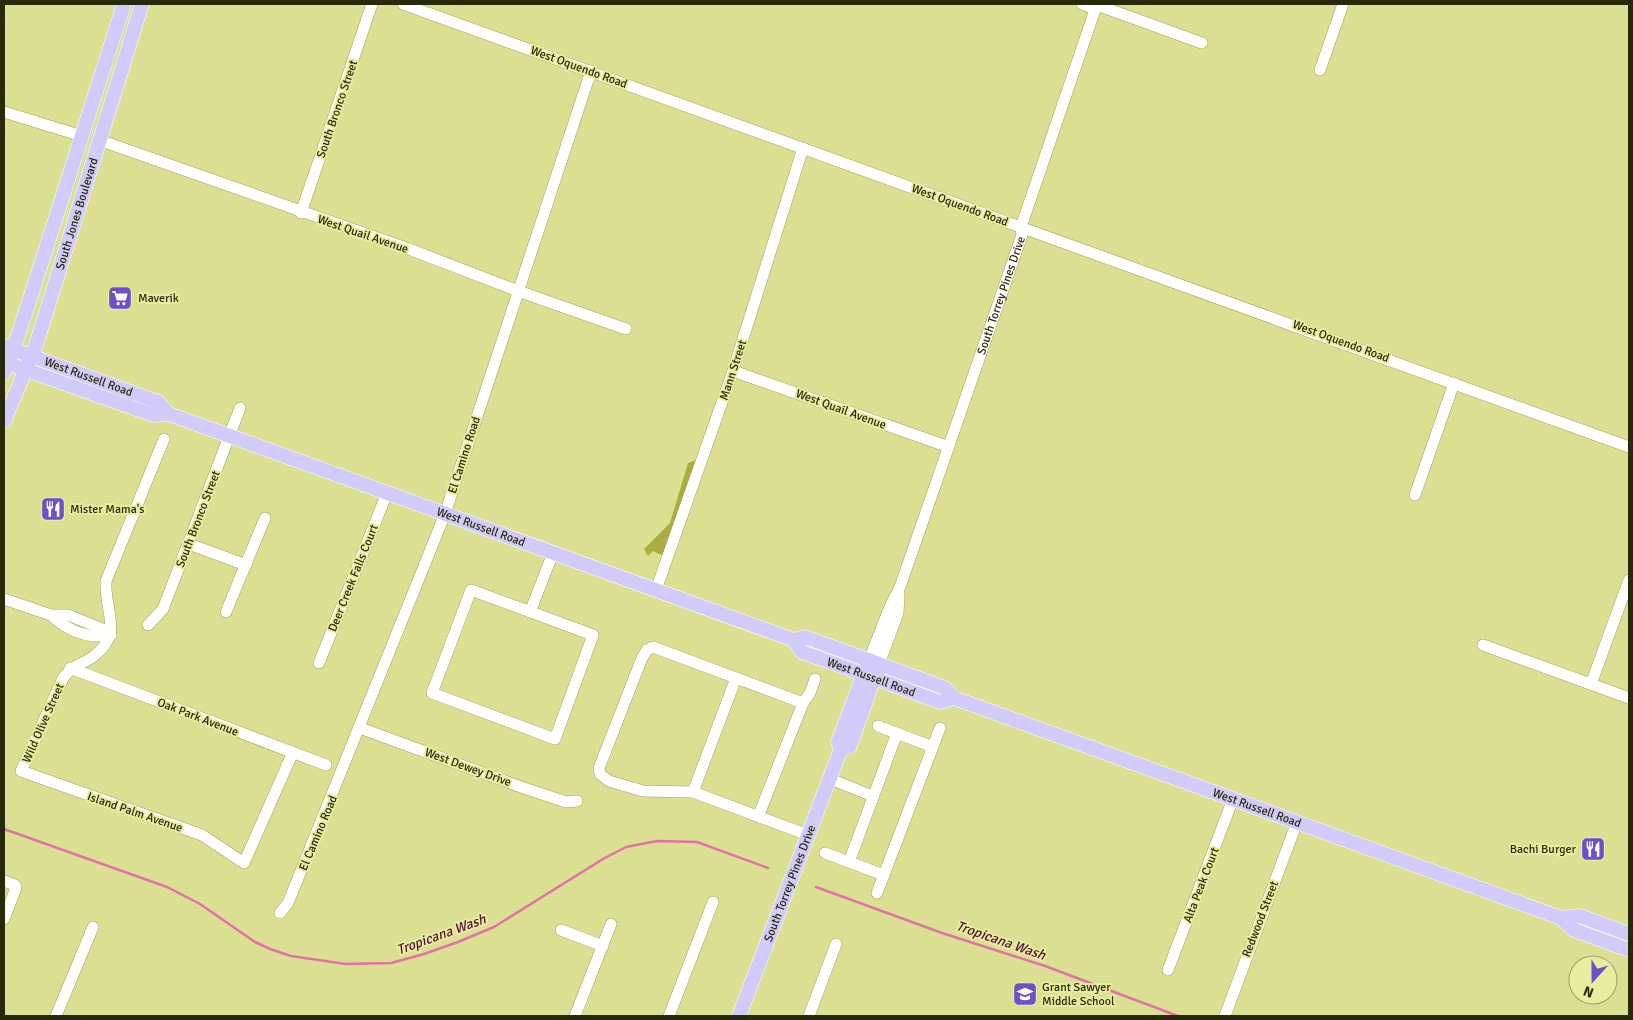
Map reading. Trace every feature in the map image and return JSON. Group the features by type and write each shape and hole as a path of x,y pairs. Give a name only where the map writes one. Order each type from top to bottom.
{"main road":[{"name":"South Jones Boulevard","path":"5,366 8,348 82,136 124,4"},
{"name":"South Jones Boulevard","path":"4,421 32,355 142,4"},
{"name":"West Russell Road","path":"8,348 32,355 158,402 169,414"},
{"name":"West Russell Road","path":"5,366 26,370 153,415 169,414 794,640 806,637 945,688 954,698 1561,918 1574,930 1629,950"},
{"name":"West Russell Road","path":"794,640 802,652 940,702 954,698"},
{"name":"South Torrey Pines Drive","path":"739,1016 841,749 838,742 874,662"},
{"name":"West Russell Road","path":"1561,918 1580,916 1629,934"}],"street":[{"name":"South Bronco Street","path":"301,213 372,4"},
{"name":"West Oquendo Road","path":"403,4 1629,447"},
{"path":"1082,4 1097,6 1202,43"},
{"path":"1320,70 1342,4"},
{"name":"South Torrey Pines Drive","path":"874,662 898,612 900,588 1022,235 1021,227 1097,6"},
{"name":"El Camino Road","path":"280,913 288,903 445,514 591,72"},
{"path":"4,112 82,136"},
{"name":"West Quail Avenue","path":"99,140 301,213 409,249 518,291 626,329"},
{"name":"Mann Street","path":"656,590 733,371 803,148"},
{"name":"West Quail Avenue","path":"733,371 948,447"},
{"path":"1415,495 1454,383"},
{"name":"South Bronco Street","path":"148,625 163,609 231,436 240,408"},
{"path":"111,635 111,616 105,592 106,581 164,439"},
{"name":"Deer Creek Falls Court","path":"318,663 387,493"},
{"path":"226,612 265,518"},
{"path":"189,544 246,565"},
{"path":"530,612 553,553"},
{"path":"1592,684 1629,580"},
{"path":"471,590 530,612 593,635 555,739 432,693 471,590"},
{"path":"4,598 52,615 68,615 100,628 111,635"},
{"name":"Wild Olive Street","path":"21,772 63,678 70,668 89,659 101,650 111,635"},
{"path":"1483,645 1629,698"},
{"path":"802,703 653,647 647,650 599,768 600,774 609,781 643,791 693,792 808,835"},
{"name":"Oak Park Avenue","path":"70,668 326,765"},
{"path":"693,792 736,678"},
{"path":"758,817 802,703 810,693 815,678"},
{"path":"878,726 933,747"},
{"name":"West Dewey Drive","path":"360,728 521,787 566,802 577,801"},
{"path":"877,893 940,728"},
{"path":"849,862 896,733"},
{"name":"Island Palm Avenue","path":"21,772 202,835 244,863 293,752"},
{"path":"830,779 873,796"},
{"name":"Alta Peak Court","path":"1168,970 1234,799"},
{"name":"Redwood Street","path":"1225,1016 1297,822"},
{"path":"825,853 884,875"},
{"path":"4,881 16,887 4,919"},
{"path":"669,1016 712,902"},
{"path":"575,1016 611,924"},
{"path":"56,1016 92,927"},
{"path":"561,930 603,946"},
{"path":"809,1016 836,944"}],"shaded area":[{"path":"696,460 664,556 653,551 648,556 644,549 670,523 688,463"}],"waterway":[{"name":"Tropicana Wash","path":"4,829 167,887 200,904 255,942 270,949 291,956 346,964 391,963 424,954 494,927 603,859 626,847 657,841 697,842 768,868"},
{"name":"Tropicana Wash","path":"816,887 942,933 1045,966 1178,1016"}],"place":[{"name":"Maverik","path":"120,298"},
{"name":"Mister Mama's","path":"53,509"},
{"name":"Bachi Burger","path":"1593,849"},
{"name":"Grant Sawyer Middle School","path":"1025,994"}]}
